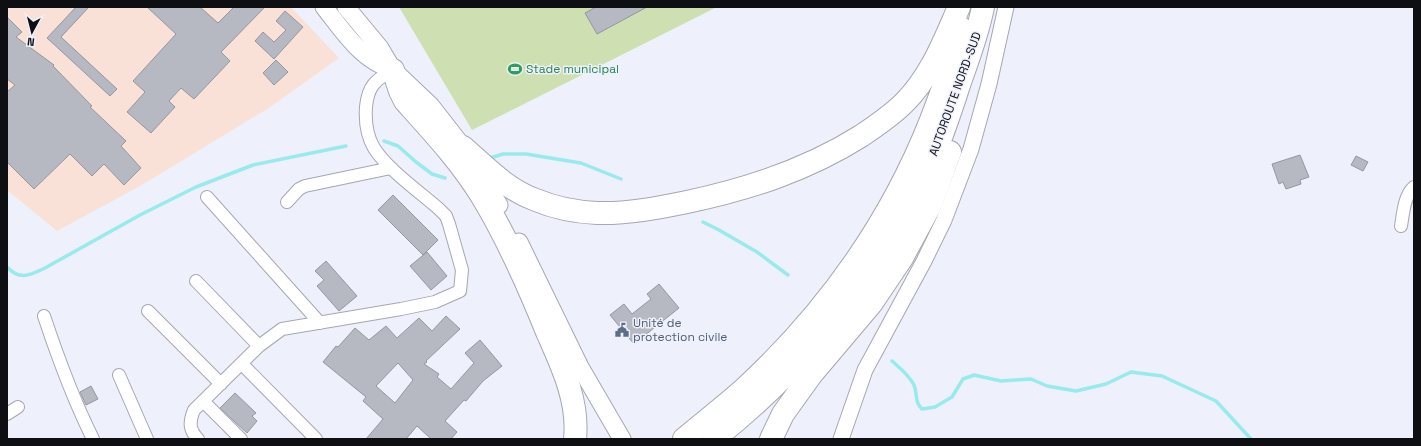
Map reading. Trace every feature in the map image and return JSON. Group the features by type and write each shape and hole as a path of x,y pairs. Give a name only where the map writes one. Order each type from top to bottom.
{"highway":[{"path":"463,147 509,187 535,200 566,210 597,213 625,212 658,208 756,185 794,171 838,150 883,121 904,104 924,80 933,65 959,7"},
{"name":"AUTOROUTE NORD-SUD","path":"684,439 744,389 776,357 828,299 868,244 892,203 917,154 949,74 958,40 964,7"},
{"name":"AUTOROUTE NORD-SUD","path":"714,439 765,394 800,359 826,330 873,268 913,202 942,137 978,32 983,7"},
{"path":"771,439 784,414 811,375 871,304 902,258 930,206 954,143 959,124 963,101 966,64"},
{"path":"393,70 405,101 454,157 481,194 502,232 528,285 566,377 574,406 575,439"}],"main road":[{"path":"324,7 362,52 376,63 393,70"},
{"path":"346,7 380,48 393,70 431,106 463,147 484,179 507,218 577,362 622,439"}],"street":[{"path":"841,439 865,370 924,261 944,220 971,149 989,84 1006,7"},
{"path":"198,439 193,434 190,425 190,419 194,410 259,346 282,329 413,307 435,302 460,291 462,270 446,216 391,168 374,148 367,129 366,117 368,96 371,87 381,77 393,70"},
{"path":"288,202 299,189 305,186 391,168"},
{"path":"1400,226 1407,198 1414,186"},
{"path":"207,197 320,323"},
{"path":"196,281 259,346"},
{"path":"148,311 221,384"},
{"path":"44,316 60,365 81,417 93,439"},
{"path":"242,364 316,439"},
{"path":"118,375 146,439"},
{"path":"203,401 241,439"},
{"path":"7,414 18,407"}],"shaded area":[{"path":"7,7 291,7 339,58 269,108 140,186 57,231 7,190"}],"green space":[{"name":"Stade municipal","path":"399,7 717,7 472,130"}],"building":[{"path":"76,7 89,7 61,37 117,89 110,96 47,38"},
{"path":"147,7 200,7 218,23 234,7 265,7 221,52 230,61 194,99 181,88 169,101 175,107 151,133 127,112 145,92 133,81 176,34"},
{"path":"596,7 647,7 597,34 585,13"},
{"path":"285,11 303,27 274,59 255,41 263,32 274,42 286,30 276,21"},
{"path":"7,17 22,32 16,37 54,65 53,66 92,106 90,107 126,141 121,146 141,168 124,185 104,164 92,176 70,154 34,189 7,162 7,92 15,85 7,79"},
{"path":"276,60 288,72 274,85 263,73"},
{"path":"1300,155 1309,177 1300,180 1301,184 1286,189 1283,182 1279,184 1272,164"},
{"path":"1356,156 1368,162 1363,171 1351,165"},
{"path":"393,195 438,240 423,255 378,210"},
{"path":"427,252 447,276 431,290 410,266"},
{"path":"326,261 357,296 339,311 317,286 324,280 315,271"},
{"path":"659,284 679,308 634,344 610,315 624,304 632,314 651,299 647,294"},
{"path":"446,316 460,329 424,364 439,374 437,377 451,389 474,363 465,353 480,340 502,366 483,381 466,401 464,400 445,421 457,432 451,439 431,439 417,426 406,439 366,439 383,419 363,401 366,397 323,362 336,346 338,347 355,328 369,340 386,326 397,338 419,318 432,331","holes":["398,363 413,380 395,403 376,386"]},
{"path":"91,386 98,399 86,405 80,392"},
{"path":"235,393 256,413 252,416 257,421 247,433 220,408"}],"waterway":[{"path":"384,141 398,146 432,174 445,178"},
{"path":"7,267 16,274 25,275 35,273 140,215 196,187 253,165 346,146"},
{"path":"487,159 503,154 526,154 581,163 621,179"},
{"path":"703,222 757,252 788,275"},
{"path":"892,361 912,381 917,401 922,409 935,407 952,397 963,379 974,375 1001,381 1031,379 1047,386 1076,391 1106,384 1131,372 1162,376 1216,401 1251,439"}],"place":[{"name":"Stade municipal","path":"515,69"},
{"name":"Unité de protection civile","path":"622,330"}]}
